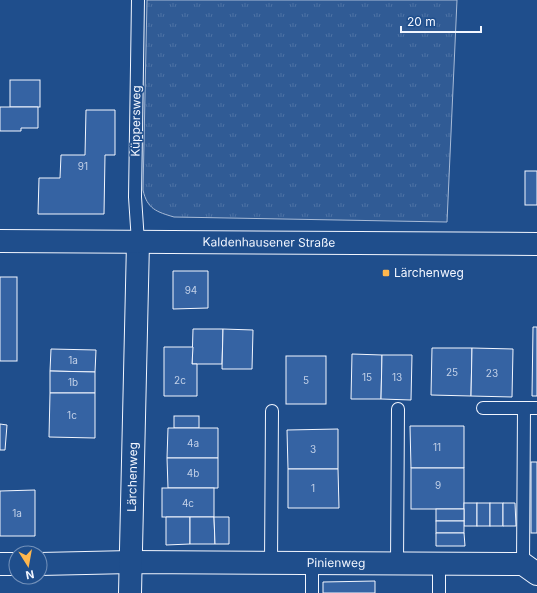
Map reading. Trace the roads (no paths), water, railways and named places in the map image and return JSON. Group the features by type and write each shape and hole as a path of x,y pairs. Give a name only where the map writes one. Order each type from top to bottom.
{"street":[{"name":"Kaldenhausener Straße","path":"0,241 537,244"},
{"name":"Lärchenweg","path":"130,593 138,242"},
{"name":"Pinienweg","path":"48,564 131,562 439,563 530,569"}],"lane":[{"name":"Küppersweg","path":"138,0 135,197 138,242"},
{"path":"483,408 537,408"},
{"path":"524,408 530,569"},
{"path":"397,563 398,410"},
{"path":"271,563 272,411"},
{"path":"312,563 312,593"},
{"path":"439,563 439,593"}],"place":[{"name":"Lärchenweg","path":"386,273"}]}
